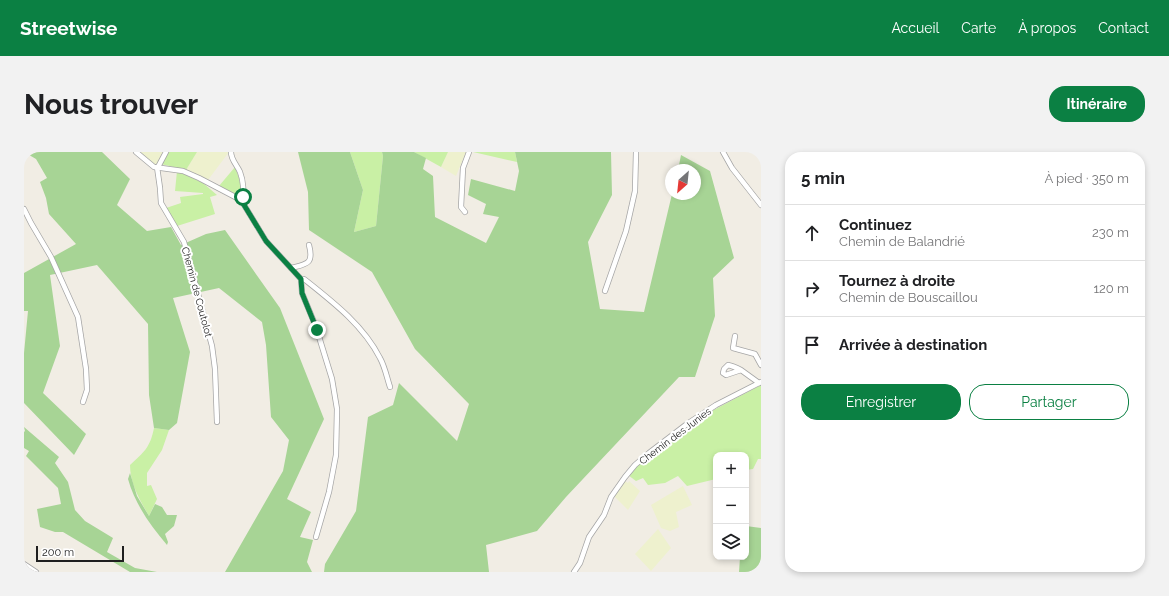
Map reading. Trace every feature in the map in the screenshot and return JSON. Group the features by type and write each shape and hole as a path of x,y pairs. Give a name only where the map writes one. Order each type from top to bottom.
{"street":[{"path":"136,152 151,165 188,174 241,200 266,241 301,279 304,279 332,301 365,335 381,359 390,387"},
{"path":"158,167 166,152"},
{"path":"231,152 231,157 241,177 243,190 241,200"},
{"path":"465,212 461,207 460,202 463,191 463,168 469,152"},
{"path":"605,291 626,231 635,191 636,152"},
{"path":"723,152 732,168 761,205"},
{"name":"Chemin de Coutolot","path":"158,167 161,203 184,242 210,339 215,369 217,422"},
{"path":"24,208 51,257 78,317 86,369 87,390 83,402"},
{"path":"291,268 307,264 309,262 311,252 309,245"},
{"path":"301,279 302,293 316,327 332,379 337,409 336,455 329,492 316,537"},
{"path":"734,336 733,348 755,354 761,365"},
{"path":"741,370 760,383"},
{"name":"Chemin des Junies","path":"574,572 580,563 589,537 604,515 611,497 635,465 687,424 716,405 760,383"},
{"path":"24,564 36,572"}],"green space":[{"path":"24,152 102,152 130,179 117,205 147,231 171,227 181,245 206,234 225,230 280,308 324,419 287,499 311,512 300,537 313,540 307,562 312,572 225,572 283,471 289,440 271,417 266,345 262,322 219,288 173,298 190,352 177,423 169,430 154,428 149,395 148,324 97,265 50,275 60,346 43,393 86,434 74,455 24,403 24,353 28,311 24,311 24,273 76,244 49,214 46,198 40,182 47,178 36,159"},
{"path":"138,152 164,152 155,165"},
{"path":"167,152 197,152 186,170 161,164"},
{"path":"197,152 229,152 208,180 186,170"},
{"path":"298,152 350,152 363,190 354,232 376,226 383,156 382,152 414,152 426,158 423,169 433,176 435,217 486,243 499,217 483,214 486,204 468,195 471,179 515,191 519,171 515,152 611,152 612,195 588,242 600,309 644,312 671,200 701,200 701,166 710,171 734,258 713,278 715,316 695,377 679,377 566,497 537,531 486,545 489,572 324,572 325,564 356,511 368,417 393,405 399,383 457,441 469,404 415,349 372,272 309,230 308,192"},
{"path":"350,152 382,152 383,156 376,226 354,232 363,190"},
{"path":"414,152 448,152 441,167"},
{"path":"448,152 466,152 456,176 441,167"},
{"path":"473,152 515,152 517,162"},
{"path":"681,155 697,164 679,164"},
{"path":"235,167 241,185 240,196 219,186"},
{"path":"177,171 203,183 217,195 210,197 215,214 177,226 166,208 181,203 180,197 203,193 175,191"},
{"path":"761,385 761,459 758,459 753,469 749,470 749,452 713,452 713,480 687,486 678,476 665,483 648,485 643,478 636,481 628,475 636,466 708,413"},
{"path":"24,427 59,457 55,463 68,482 75,510 85,521 113,538 107,552 135,568 157,572 130,572 63,532 55,532 40,527 37,509 61,504 58,488 26,456 29,451 24,448"},
{"path":"154,428 169,430 162,450 147,473 147,486 151,485 157,499 149,516 134,485 130,472 130,465 146,449 151,440"},
{"path":"130,473 137,496 149,516 155,504 162,507 167,515 177,515 174,526 165,534 168,542 167,545 149,522 139,506 128,479"},
{"path":"625,481 628,483 629,481 640,491 628,510 614,496"},
{"path":"683,486 692,505 676,512 679,527 670,531 661,528 651,505"},
{"path":"749,526 761,528 761,572 739,572 740,560 749,560"},
{"path":"658,529 671,548 651,571 635,554"}],"route":[{"path":"243,197 241,200 266,241 301,279 302,293 317,330"}]}
